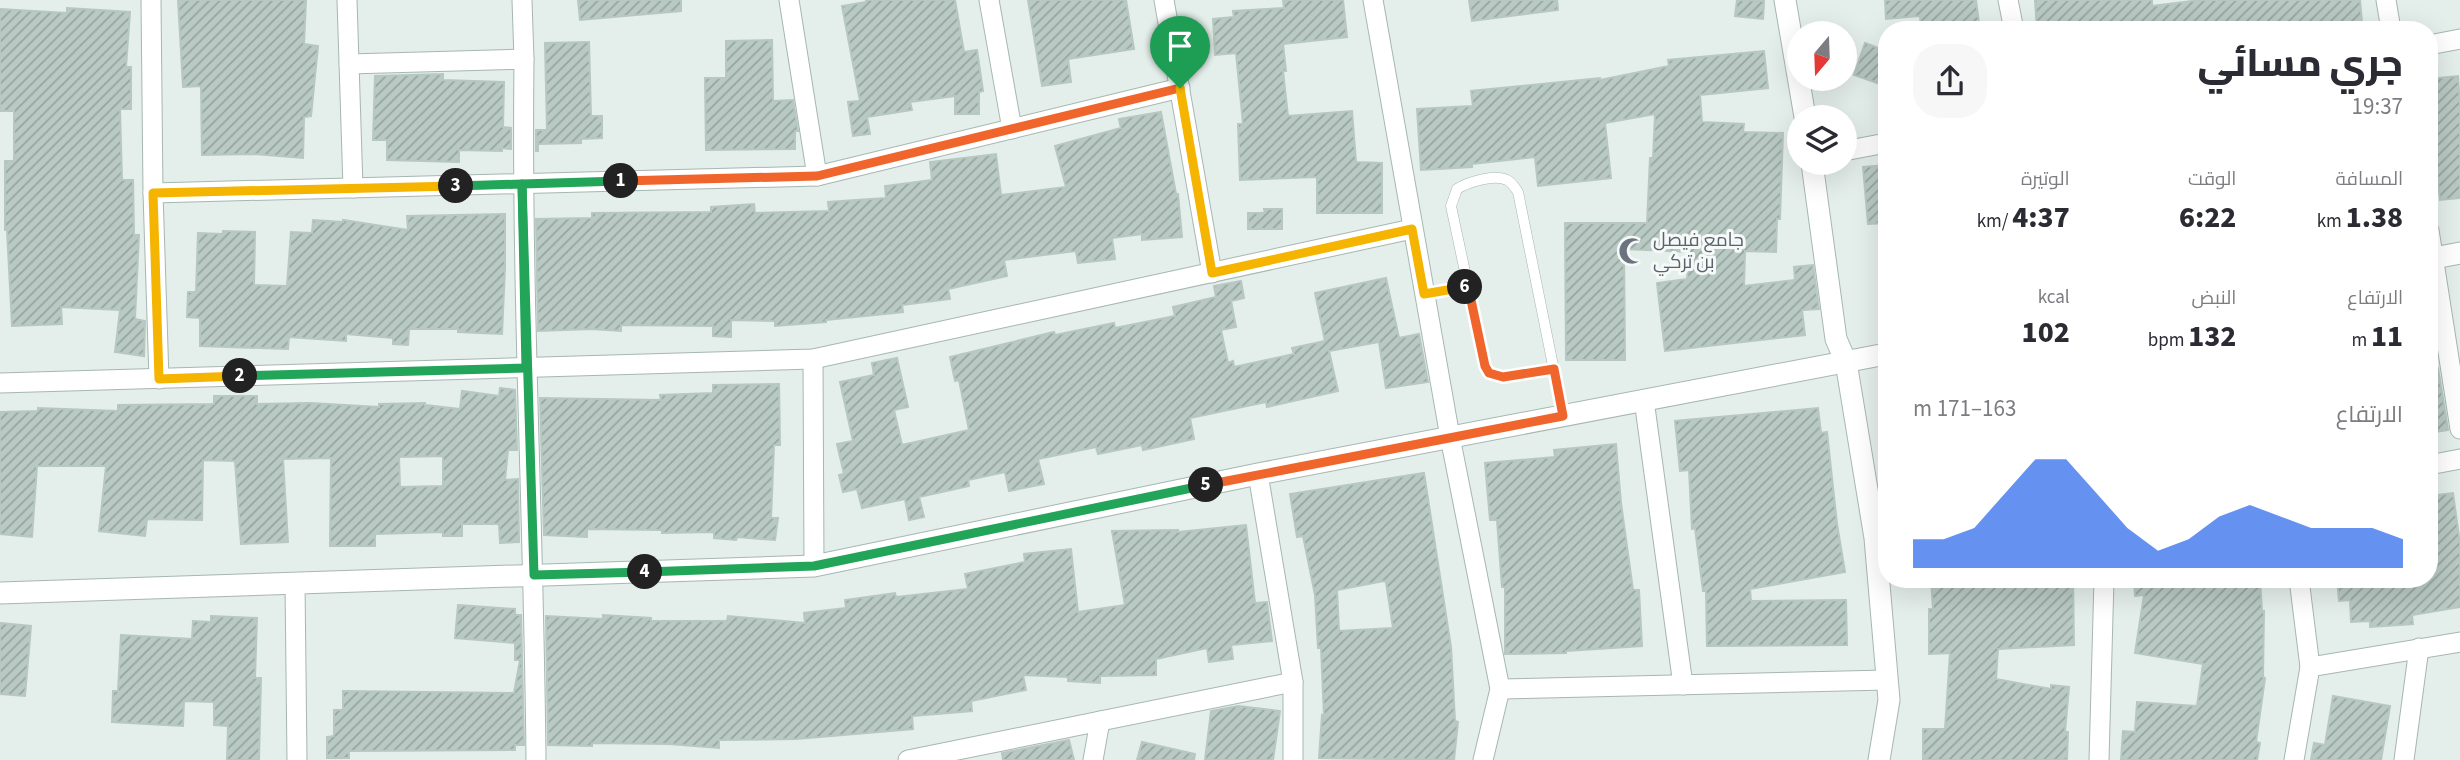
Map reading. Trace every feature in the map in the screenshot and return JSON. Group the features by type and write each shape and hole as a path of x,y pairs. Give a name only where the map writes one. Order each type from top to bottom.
{"street":[{"path":"151,0 159,379"},
{"path":"347,0 352,188"},
{"path":"522,0 522,184 534,575 536,760"},
{"path":"789,0 817,176"},
{"path":"989,0 1012,129"},
{"path":"1164,0 1212,273"},
{"path":"1373,0 1450,437 1500,689 1483,760"},
{"path":"1785,0 1803,105"},
{"path":"2008,0 2012,21"},
{"path":"2386,0 2390,21"},
{"path":"2438,43 2460,39"},
{"path":"349,64 524,59"},
{"path":"153,193 817,176 1180,88"},
{"path":"1857,149 1878,145"},
{"path":"1814,175 1836,339 1846,362 1875,538 1878,574"},
{"path":"0,383 813,359 1412,229"},
{"path":"2438,257 2460,253"},
{"path":"2438,295 2460,429"},
{"path":"0,593 814,566 1258,474 1878,356"},
{"path":"813,359 814,566"},
{"path":"1644,400 1682,685"},
{"path":"2438,463 2460,459"},
{"path":"1258,474 1293,682 1293,760"},
{"path":"295,583 298,760"},
{"path":"1879,588 1888,700 1879,760"},
{"path":"2099,760 2105,588"},
{"path":"2294,760 2310,667 2300,588"},
{"path":"2310,667 2460,642"},
{"path":"2404,760 2419,648"},
{"path":"1500,689 1887,680"},
{"path":"908,760 1293,682"},
{"path":"1093,760 1100,721"}],"lane":[{"path":"1554,369 1503,377 1489,373 1485,366 1451,206 1457,189 1465,184 1505,178 1518,192 1554,369 1563,416"},
{"path":"1424,294 1468,286"}],"building":[{"path":"178,0 306,0 304,44 318,46 311,116 304,117 303,158 254,154 202,155 201,86 183,87"},
{"path":"578,0 681,0 681,11 580,20"},
{"path":"866,0 955,0 964,52 977,50 983,91 979,92 979,114 955,114 955,96 910,102 912,110 867,117 870,134 853,136 848,102 860,101 842,6"},
{"path":"1028,0 1126,0 1134,49 1068,59 1071,82 1042,86"},
{"path":"1283,0 1343,0 1347,37 1283,44 1288,116 1352,111 1356,162 1382,163 1382,213 1317,213 1317,177 1240,180 1238,124 1243,124 1236,53 1215,55 1213,19 1234,17 1233,11 1284,8"},
{"path":"1469,0 1557,0 1558,10 1472,21"},
{"path":"1737,0 1764,1 1763,19 1735,16"},
{"path":"1885,0 1976,0 1979,21 1920,21 1920,16 1886,19"},
{"path":"2035,0 2152,0 2152,6 2200,0 2360,0 2362,21 2036,21"},
{"path":"67,8 130,12 126,67 131,67 131,109 120,109 122,180 133,180 134,235 139,235 135,319 145,321 144,356 115,352 120,310 61,307 62,324 12,326 5,230 5,161 14,161 14,111 0,111 0,9 67,13"},
{"path":"772,40 773,101 793,100 798,131 795,131 795,149 706,150 705,78 726,78 726,41"},
{"path":"589,42 591,116 602,116 602,138 581,139 581,143 538,144 536,151 536,130 547,130 545,43"},
{"path":"1865,43 1878,48 1878,83 1857,76 1857,66"},
{"path":"1764,51 1768,88 1700,95 1702,122 1744,124 1743,132 1783,133 1776,252 1745,251 1744,286 1795,280 1794,267 1813,265 1819,309 1802,310 1805,335 1665,351 1657,283 1687,279 1689,252 1624,249 1625,360 1566,360 1565,223 1647,223 1655,114 1605,123 1611,178 1538,186 1535,157 1472,164 1472,167 1421,170 1417,109 1473,106 1471,91 1600,80 1669,66 1668,60"},
{"path":"443,74 443,80 504,82 503,127 511,128 511,149 459,150 459,162 387,160 387,140 373,140 375,76"},
{"path":"2458,76 2460,106 2460,198 2440,200 2438,182 2438,78"},
{"path":"1161,112 1178,194 1182,237 1142,240 1142,234 1112,238 1115,259 1078,263 1076,251 1004,260 1007,276 948,289 950,299 902,305 903,312 775,326 775,321 731,320 731,337 713,336 713,326 621,325 621,331 538,331 536,219 592,218 592,213 711,212 711,207 754,204 755,213 829,211 828,202 886,198 885,186 932,180 930,162 996,154 1001,195 1066,187 1055,146 1121,128 1119,119"},
{"path":"1878,166 1878,223 1868,224 1863,167"},
{"path":"1264,209 1282,209 1282,229 1248,229 1248,213 1265,213"},
{"path":"505,214 502,334 458,332 458,329 409,329 408,345 393,344 393,338 346,334 346,341 289,337 288,349 200,346 200,318 187,317 188,292 196,292 198,233 255,232 254,285 287,286 291,232 312,233 313,220 343,220 408,230 407,216"},
{"path":"1386,278 1399,338 1419,334 1428,382 1386,388 1379,342 1329,351 1338,391 1267,407 1266,402 1190,418 1194,439 1143,450 1142,445 1098,454 1096,447 1038,459 1044,484 1009,491 1005,472 968,480 969,486 919,497 924,517 909,520 905,499 862,508 857,489 843,492 839,475 844,474 837,444 853,441 840,382 874,375 872,363 897,358 908,407 894,410 902,445 969,430 959,380 955,381 950,357 1054,332 1055,335 1114,323 1115,328 1175,316 1173,307 1216,297 1214,286 1241,281 1244,298 1231,301 1236,327 1221,330 1228,363 1233,361 1234,367 1294,354 1292,348 1325,341 1315,293"},
{"path":"2438,368 2448,430 2438,432"},
{"path":"779,384 780,445 774,445 771,518 778,518 775,540 737,537 736,540 714,538 714,532 662,533 662,530 587,529 587,537 544,535 540,398 661,400 660,395 713,393 713,385"},
{"path":"500,388 515,390 517,450 508,450 505,480 518,479 519,542 500,543 499,524 462,524 462,536 443,536 443,532 375,534 375,546 330,546 331,458 283,459 288,542 241,544 235,461 203,460 202,520 147,519 145,536 99,531 106,466 37,466 32,537 0,534 0,412 38,411 38,408 118,411 118,405 214,404 214,396 257,396 257,404 310,403 379,407 379,404 425,403 460,409 462,391 499,396","holes":["443,456 443,486 400,487 399,457"]},
{"path":"1818,408 1821,433 1827,432 1845,572 1750,589 1751,601 1846,600 1847,645 1707,646 1706,591 1703,591 1695,528 1692,529 1689,470 1680,471 1675,421"},
{"path":"1616,444 1633,590 1639,590 1642,646 1566,653 1505,654 1505,587 1502,587 1497,520 1490,520 1485,463 1555,457 1554,450"},
{"path":"1424,473 1451,647 1455,721 1458,722 1454,760 1319,758 1322,715 1324,716 1321,648 1318,648 1315,595 1303,536 1297,537 1290,494","holes":["1386,582 1393,628 1339,631 1337,590"]},
{"path":"2453,493 2460,544 2460,607 2412,615 2413,624 2370,627 2370,621 2351,622 2350,600 2339,601 2338,588 2438,588 2438,495"},
{"path":"1246,525 1255,603 1267,602 1272,641 1231,645 1233,659 1209,662 1207,648 1156,659 1156,675 1100,676 1100,683 1068,681 1068,677 1023,675 1026,690 971,701 972,711 912,716 913,729 796,739 719,740 719,748 669,744 548,745 546,616 603,619 603,615 651,618 651,621 727,621 728,616 805,623 804,613 846,608 845,600 895,593 896,597 968,589 965,574 1025,562 1024,554 1071,549 1078,612 1125,605 1112,531 1178,532"},
{"path":"1932,588 2073,588 2074,645 1998,649 1996,679 2051,689 2051,685 2069,687 2065,732 2068,732 2067,760 1923,760 1923,729 1945,729 1950,653 1929,654 1929,609 1933,609"},
{"path":"2135,588 2261,588 2264,611 2265,678 2256,742 2260,743 2257,760 2121,760 2123,731 2135,732 2137,702 2197,706 2203,664 2135,653 2144,595 2135,596"},
{"path":"458,605 515,609 515,615 521,615 524,745 515,745 515,750 349,751 349,758 327,758 327,737 334,736 334,710 343,710 343,691 514,693 520,660 515,660 515,643 455,638"},
{"path":"211,616 257,618 255,678 261,678 259,760 227,760 228,726 214,725 214,702 184,701 183,726 112,722 113,691 118,691 121,635 192,639 193,621 211,622"},
{"path":"0,623 31,626 25,696 0,694"},
{"path":"2333,696 2390,706 2381,760 2311,760 2314,743 2325,745"},
{"path":"1238,706 1280,711 1273,760 1205,760 1211,711"},
{"path":"1069,740 1074,760 1003,760 1002,753"},
{"path":"1142,742 1195,754 1194,760 1137,760"}],"place":[{"name":"جامع فيصل بن تركي","path":"1632,251"}],"route":[{"path":"1180,88 817,176 522,184 526,368 159,379 153,193 522,184 534,575 814,566 1258,474 1563,416 1554,369 1503,377 1489,373 1485,366 1468,286 1424,294 1412,229 1212,273 1180,88"}]}
